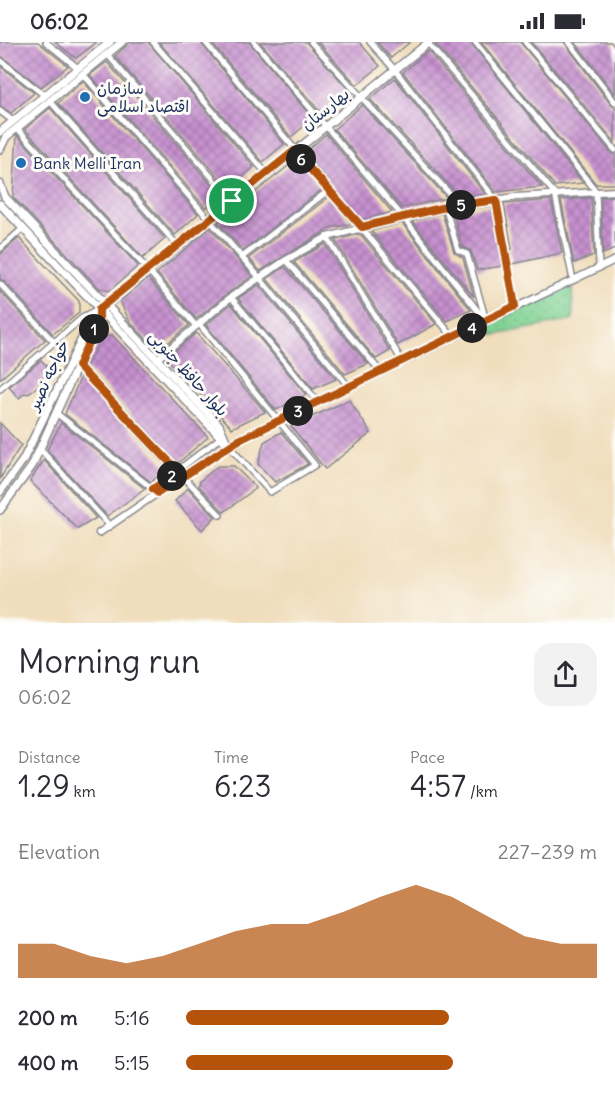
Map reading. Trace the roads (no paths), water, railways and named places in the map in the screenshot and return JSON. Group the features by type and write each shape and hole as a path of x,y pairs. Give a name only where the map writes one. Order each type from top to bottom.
{"main road":[{"path":"81,71 110,42"},
{"path":"0,148 15,125 81,71 122,42"},
{"name":"بهارستان","path":"99,309 428,42"},
{"path":"0,132 15,125"},
{"name":"بلوار حافظ جنوبی","path":"0,184 5,197 107,303 219,425 228,445"},
{"name":"بلوار حافظ جنوبی","path":"0,204 228,445"},
{"name":"خواجه نصیر","path":"0,492 23,460 92,324 99,318 99,309"},
{"name":"خواجه نصیر","path":"0,510 32,466 78,366 92,324"}],"street":[{"path":"46,42 81,71 259,278 349,387"},
{"path":"153,42 267,174"},
{"path":"205,42 294,151 362,227 453,337"},
{"path":"254,42 403,217 486,321"},
{"path":"311,42 460,205"},
{"path":"370,42 395,70 496,200 515,306"},
{"path":"428,42 555,194 573,280"},
{"path":"476,42 597,191 599,267"},
{"path":"525,42 615,150"},
{"path":"569,42 615,102"},
{"path":"107,54 232,201"},
{"path":"0,60 47,98 178,246"},
{"path":"0,111 198,325 315,465 270,492 228,445"},
{"path":"241,258 329,190"},
{"path":"158,359 231,297 286,260 327,237 445,207 555,194 615,191"},
{"path":"445,207 458,250 467,254 486,321"},
{"path":"0,249 22,229"},
{"path":"327,237 402,362"},
{"path":"286,260 381,372"},
{"path":"99,533 181,473 228,445 615,260"},
{"path":"0,284 54,342"},
{"path":"231,297 318,402"},
{"path":"0,389 82,318 99,309"},
{"path":"78,366 220,515"},
{"path":"57,413 155,491"},
{"path":"181,473 220,438"},
{"path":"40,449 110,526"}],"place":[{"name":"سازمان اقتصاد اسلامی","path":"85,97"},
{"name":"Bank Melli Iran","path":"21,163"}]}
